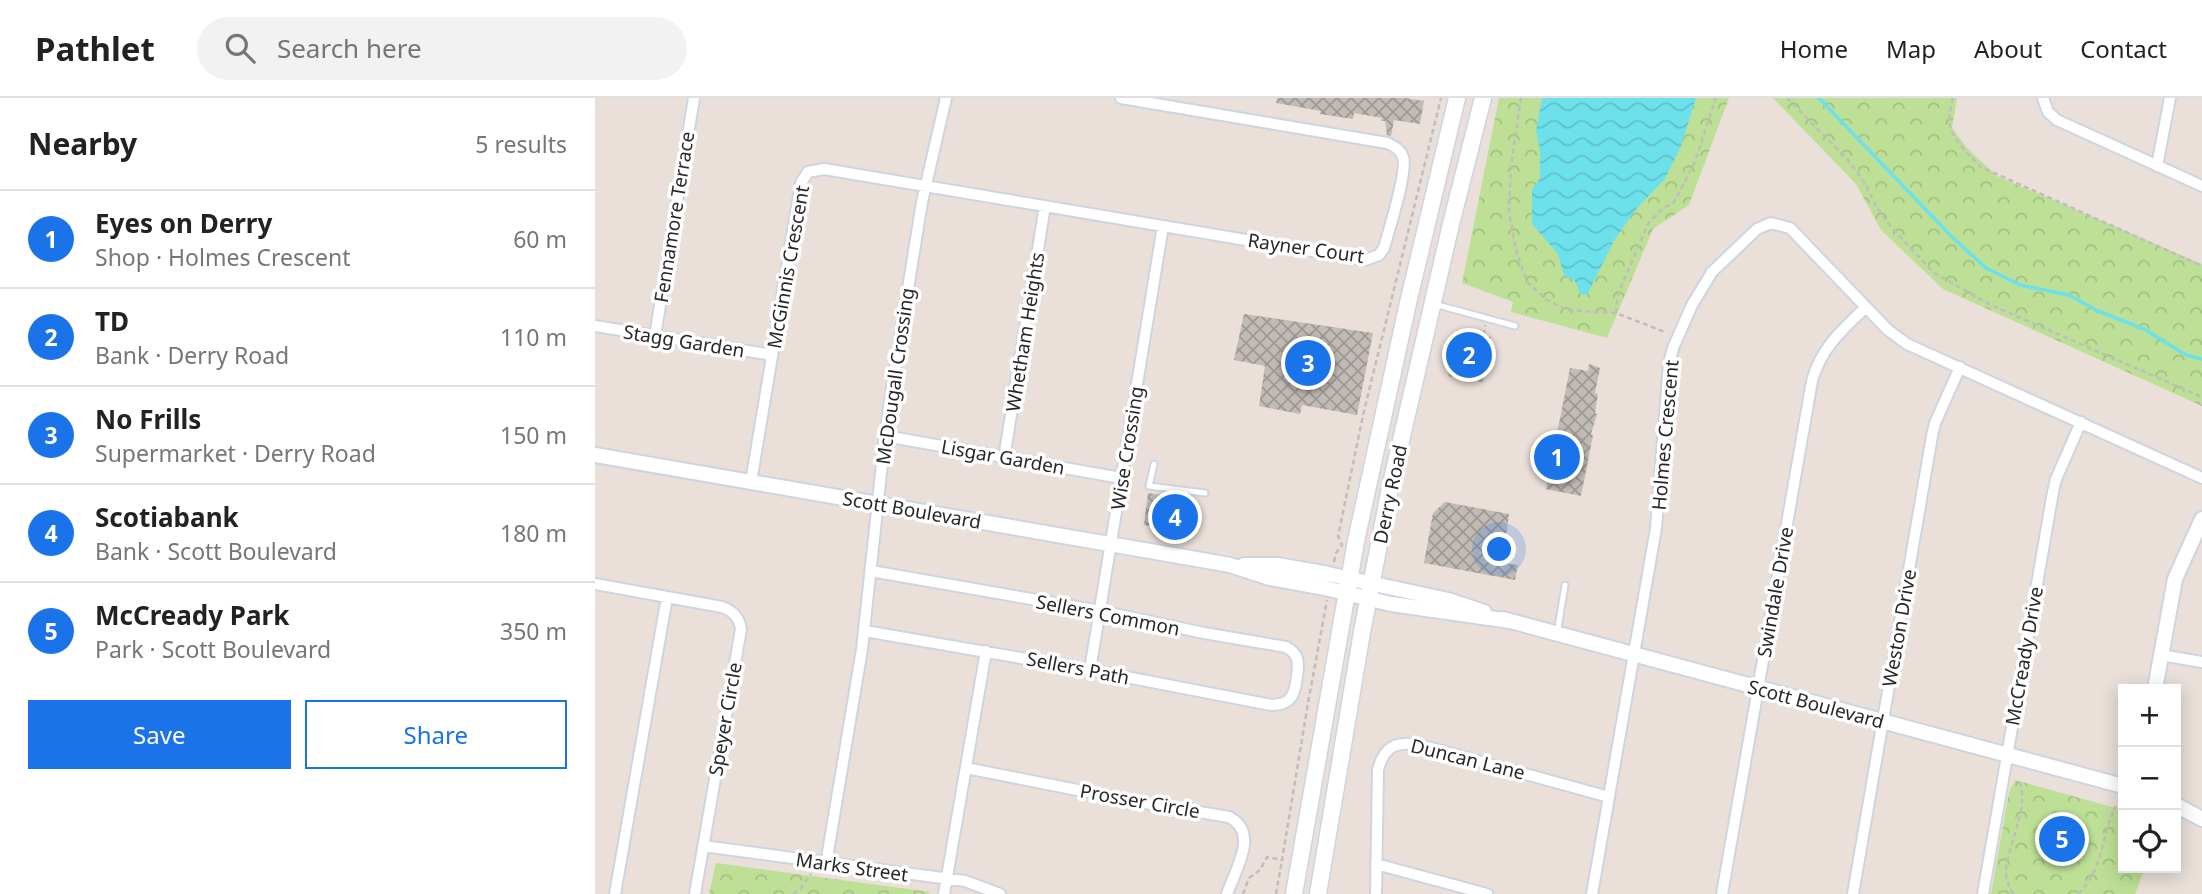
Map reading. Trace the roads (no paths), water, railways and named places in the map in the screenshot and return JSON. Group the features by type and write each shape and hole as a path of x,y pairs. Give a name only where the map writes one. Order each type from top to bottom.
{"main road":[{"name":"Derry Road","path":"1294,894 1348,586 1408,303 1457,98"},
{"name":"Derry Road","path":"1318,894 1370,591 1398,451 1483,98"}],"street":[{"name":"Fennamore Terrace","path":"655,336 694,98"},
{"name":"McDougall Crossing","path":"826,864 865,631 885,436 926,186 946,98"},
{"name":"Rayner Court","path":"926,186 1365,260 1379,255 1384,248 1405,167 1402,153 1387,143 1121,98"},
{"path":"2043,98 2048,112 2057,120 2202,186"},
{"path":"2157,166 2169,98"},
{"name":"McGinnis Crescent","path":"751,482 804,176 809,172 824,169 926,186"},
{"name":"Whetham Heights","path":"1004,458 1045,206"},
{"name":"Holmes Crescent","path":"1592,894 1659,506 1669,364 1684,322 1712,272 1756,229 1778,224 1790,228 1888,330 1907,344 2202,478"},
{"name":"Wise Crossing","path":"1090,670 1163,226"},
{"name":"Swindale Drive","path":"1722,894 1812,381 1817,364 1830,342 1866,307"},
{"name":"Stagg Garden","path":"595,326 772,355"},
{"name":"Weston Drive","path":"1853,894 1932,436 1935,423 1961,367"},
{"name":"McCready Drive","path":"1983,894 2053,492 2081,422"},
{"name":"Lisgar Garden","path":"885,436 1121,478"},
{"name":"Scott Boulevard","path":"595,455 1230,565 1278,565 1454,614 1510,621 2118,785"},
{"path":"2156,684 2175,579 2202,519"},
{"name":"Sellers Common","path":"871,571 1286,647 1299,660 1295,693 1290,699"},
{"name":"Speyer Circle","path":"595,584 729,610 740,623 695,894"},
{"path":"614,894 667,597"},
{"name":"Sellers Path","path":"865,631 1271,705 1290,699"},
{"path":"944,894 986,651"},
{"path":"2161,654 2202,662"},
{"name":"Duncan Lane","path":"1376,894 1378,770 1386,751 1401,743 1420,745 1609,797"},
{"name":"Prosser Circle","path":"966,768 1229,817 1244,830 1245,842 1227,894"},
{"path":"2181,808 2202,819"},
{"name":"Marks Street","path":"703,846 965,881 1000,894"},
{"path":"1376,864 1487,894"}],"lane":[{"path":"1433,303 1515,326"},
{"path":"1154,464 1150,486 1205,493"},
{"path":"1557,634 1565,585"}],"water":[{"path":"1542,98 1696,98 1681,146 1665,179 1637,208 1615,239 1587,295 1580,294 1575,281 1564,275 1558,254 1532,224 1532,190 1540,178 1540,151 1536,131"}],"waterway":[{"path":"1819,98 1951,236 1986,268 2020,285 2069,295 2098,311 2144,329 2186,355 2202,359"}],"place":[{"name":"TD","path":"1469,355"},
{"name":"No Frills","path":"1308,363"},
{"name":"Eyes on Derry","path":"1557,457"},
{"name":"Scotiabank","path":"1175,517"},
{"name":"McCready Park","path":"2062,839"}]}
